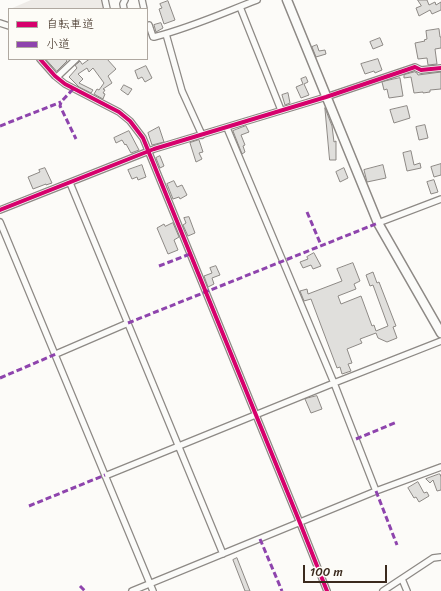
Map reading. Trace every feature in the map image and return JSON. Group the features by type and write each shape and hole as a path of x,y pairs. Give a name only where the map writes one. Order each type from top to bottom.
{"street":[{"path":"148,23 153,37 166,34 257,0"},
{"path":"287,0 378,223 441,333"},
{"path":"240,7 281,110"},
{"path":"166,34 182,90 202,135"},
{"path":"41,60 57,77 73,89 119,112 130,121 143,138 327,591"},
{"path":"57,77 75,60"},
{"path":"0,210 148,151 326,97 415,67 421,70 441,68"},
{"path":"226,128 334,383 376,491"},
{"path":"70,183 223,554"},
{"path":"378,223 441,199"},
{"path":"0,222 56,354 152,591"},
{"path":"56,354 128,323"},
{"path":"105,476 334,383 441,342"},
{"path":"132,591 376,491 441,467"},
{"path":"384,591 433,558 441,557"},
{"path":"402,579 407,591"}],"shaded area":[{"path":"31,0 102,0 104,8 12,8"}],"building":[{"path":"418,0 427,0 429,5 435,2 436,5 441,2 441,10 432,14 430,10 419,16 416,8 421,6"},
{"path":"168,1 175,20 164,24 159,9 162,8 160,4"},
{"path":"161,23 163,28 156,32 154,25"},
{"path":"439,29 441,48 435,49 437,64 428,65 427,58 418,59 415,43 425,41 424,40 427,39 426,31"},
{"path":"380,38 383,45 373,49 370,42"},
{"path":"317,45 319,51 325,50 326,54 316,57 312,47"},
{"path":"378,59 382,70 375,73 374,71 365,74 361,64"},
{"path":"47,60 66,60 57,71"},
{"path":"88,60 108,60 116,69 108,76 112,83 103,89 105,90 103,93 105,94 103,99 94,94 104,83 93,68 89,72 87,68 78,74 83,79 79,83 93,90 91,93 79,87 69,77 77,68 75,65 80,61 82,64"},
{"path":"146,66 152,78 145,82 142,77 138,79 135,71"},
{"path":"415,72 418,75 441,72 441,89 430,90 430,92 414,93 411,77 404,78 404,75"},
{"path":"306,77 308,82 304,84 309,95 301,98 296,87 303,84 301,79"},
{"path":"400,78 403,96 389,98 387,89 384,90 382,82"},
{"path":"124,85 132,89 128,95 121,90"},
{"path":"288,93 290,103 285,105 282,95"},
{"path":"407,106 410,118 394,123 390,110"},
{"path":"325,108 332,126 334,142 336,141 336,160 330,160"},
{"path":"425,125 428,138 419,140 416,127"},
{"path":"246,126 249,132 241,135 245,145 243,146 245,152 242,154 233,131"},
{"path":"159,127 164,142 152,145 148,133"},
{"path":"129,131 139,150 131,153 122,140 116,143 114,138"},
{"path":"199,140 203,152 199,153 202,159 196,162 190,143"},
{"path":"411,151 414,165 420,163 421,168 407,171 403,153"},
{"path":"160,156 164,166 160,168 156,158"},
{"path":"441,164 441,175 434,177 431,167"},
{"path":"142,165 146,177 138,180 137,177 132,179 128,170"},
{"path":"383,165 386,178 367,182 364,170"},
{"path":"45,168 52,183 33,189 28,177"},
{"path":"344,168 348,178 340,182 336,172"},
{"path":"434,180 438,192 431,194 427,182"},
{"path":"174,181 177,187 182,185 187,195 180,199 179,197 173,199 167,184"},
{"path":"189,217 195,233 188,236 183,225 186,223 184,218"},
{"path":"173,223 179,237 174,240 178,250 168,254 157,228 164,224 165,226"},
{"path":"314,253 321,266 313,269 311,265 303,268 300,262 308,259 307,257"},
{"path":"353,263 360,281 354,284 356,289 338,296 341,304 361,296 372,326 374,325 376,331 388,326 373,285 370,286 366,275 373,272 377,283 379,282 396,326 393,327 397,338 387,342 378,338 376,333 360,339 362,343 347,349 352,363 348,364 351,371 342,374 340,367 337,368 311,299 304,301 300,291 307,289 308,294 342,281 337,269"},
{"path":"216,266 220,275 212,278 214,284 208,287 204,276 212,273 210,268"},
{"path":"317,396 322,409 311,413 305,399"},
{"path":"439,474 441,477 441,490 437,491 433,480 430,483 426,479"},
{"path":"418,482 424,493 427,492 429,496 419,502 416,497 414,498 408,488"},
{"path":"237,558 250,591 245,591 233,560"}],"marked path":[{"path":"73,89 61,102 60,106 76,139"},
{"path":"0,126 61,102"},
{"path":"307,212 321,245"},
{"path":"128,323 378,223"},
{"path":"159,266 190,254"},
{"path":"0,378 56,354"},
{"path":"356,439 397,422"},
{"path":"29,506 105,475"},
{"path":"376,491 397,545"},
{"path":"260,539 282,591"},
{"path":"80,586 85,591"}],"cycle path":[{"path":"41,60 55,76 65,84 119,112 130,121 143,138 327,591"},
{"path":"0,210 154,149 326,97 415,67 421,70 441,68"}]}
